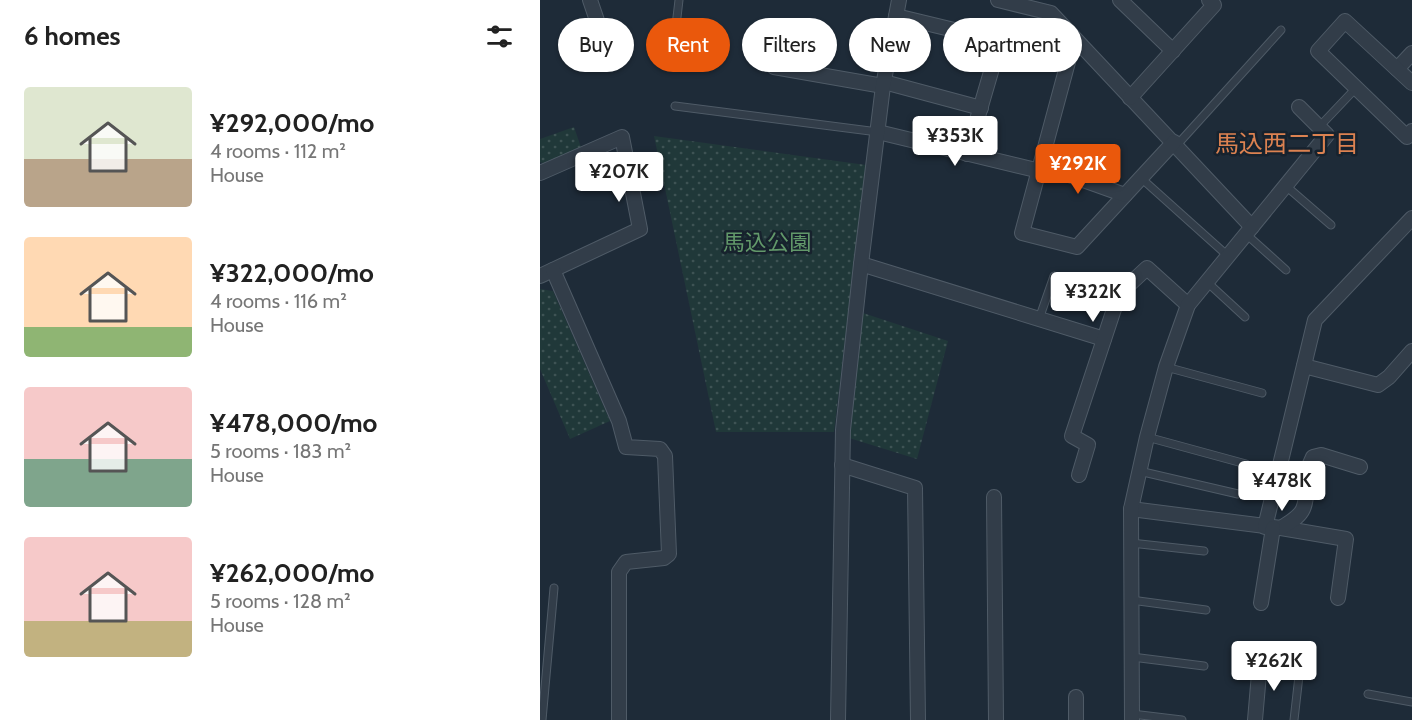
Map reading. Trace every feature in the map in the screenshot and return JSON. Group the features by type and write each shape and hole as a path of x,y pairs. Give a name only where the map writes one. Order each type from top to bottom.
{"street":[{"path":"590,0 596,18"},
{"path":"838,720 843,430 884,84 899,0"},
{"path":"998,0 1051,14 1055,18"},
{"path":"1120,0 1173,51"},
{"path":"1130,98 1214,5 1209,0"},
{"path":"896,16 1000,41 967,154"},
{"path":"1412,83 1346,21 1318,51 1407,136 1412,131"},
{"path":"1082,48 1176,144 1249,230"},
{"path":"1397,69 1412,53"},
{"path":"806,72 884,84 981,108"},
{"path":"1066,72 1022,233 1077,248 1141,178 1176,144"},
{"path":"1132,717 1131,509 1166,367 1188,305 1327,135 1299,107"},
{"path":"878,132 967,154 1041,168 1125,195"},
{"path":"540,173 622,137 640,229 540,276"},
{"path":"1261,603 1273,528 1315,320 1412,218"},
{"path":"861,264 1104,339"},
{"path":"1079,475 1088,446 1072,436 1119,294 1147,268 1188,305"},
{"path":"553,270 619,421 626,447 660,449 665,456 669,554 664,558 626,562 619,572 619,720"},
{"path":"1304,366 1378,385 1389,377 1412,351"},
{"path":"1273,528 1296,518 1303,509 1308,466 1313,457 1322,455 1360,467"},
{"path":"842,465 915,488 918,720"},
{"path":"994,497 996,720"},
{"path":"1131,509 1346,539 1338,598"},
{"path":"1256,720 1260,662"},
{"path":"1076,697 1076,720"}],"lane":[{"path":"677,18 679,0"},
{"path":"1176,144 1281,30"},
{"path":"1319,127 1356,88"},
{"path":"675,106 878,132"},
{"path":"1141,178 1228,256"},
{"path":"1286,186 1331,225"},
{"path":"1249,230 1286,270"},
{"path":"1039,320 1054,276"},
{"path":"1207,282 1245,317"},
{"path":"1166,367 1262,393"},
{"path":"1147,437 1246,464"},
{"path":"1139,471 1238,494"},
{"path":"1131,543 1204,551"},
{"path":"542,720 554,588"},
{"path":"1131,600 1206,610"},
{"path":"1132,657 1204,666"},
{"path":"1294,720 1300,667"},
{"path":"1368,694 1412,702"},
{"path":"1132,717 1182,720"}],"green space":[{"path":"574,127 583,153 549,165 540,162 540,139"},
{"name":"馬込公園","path":"654,136 866,165 834,432 716,432"},
{"path":"540,289 553,291 610,421 570,439 540,369"},
{"path":"863,313 948,341 917,459 849,438"}],"district":[{"name":"馬込西二丁目","path":"1287,144"}]}
